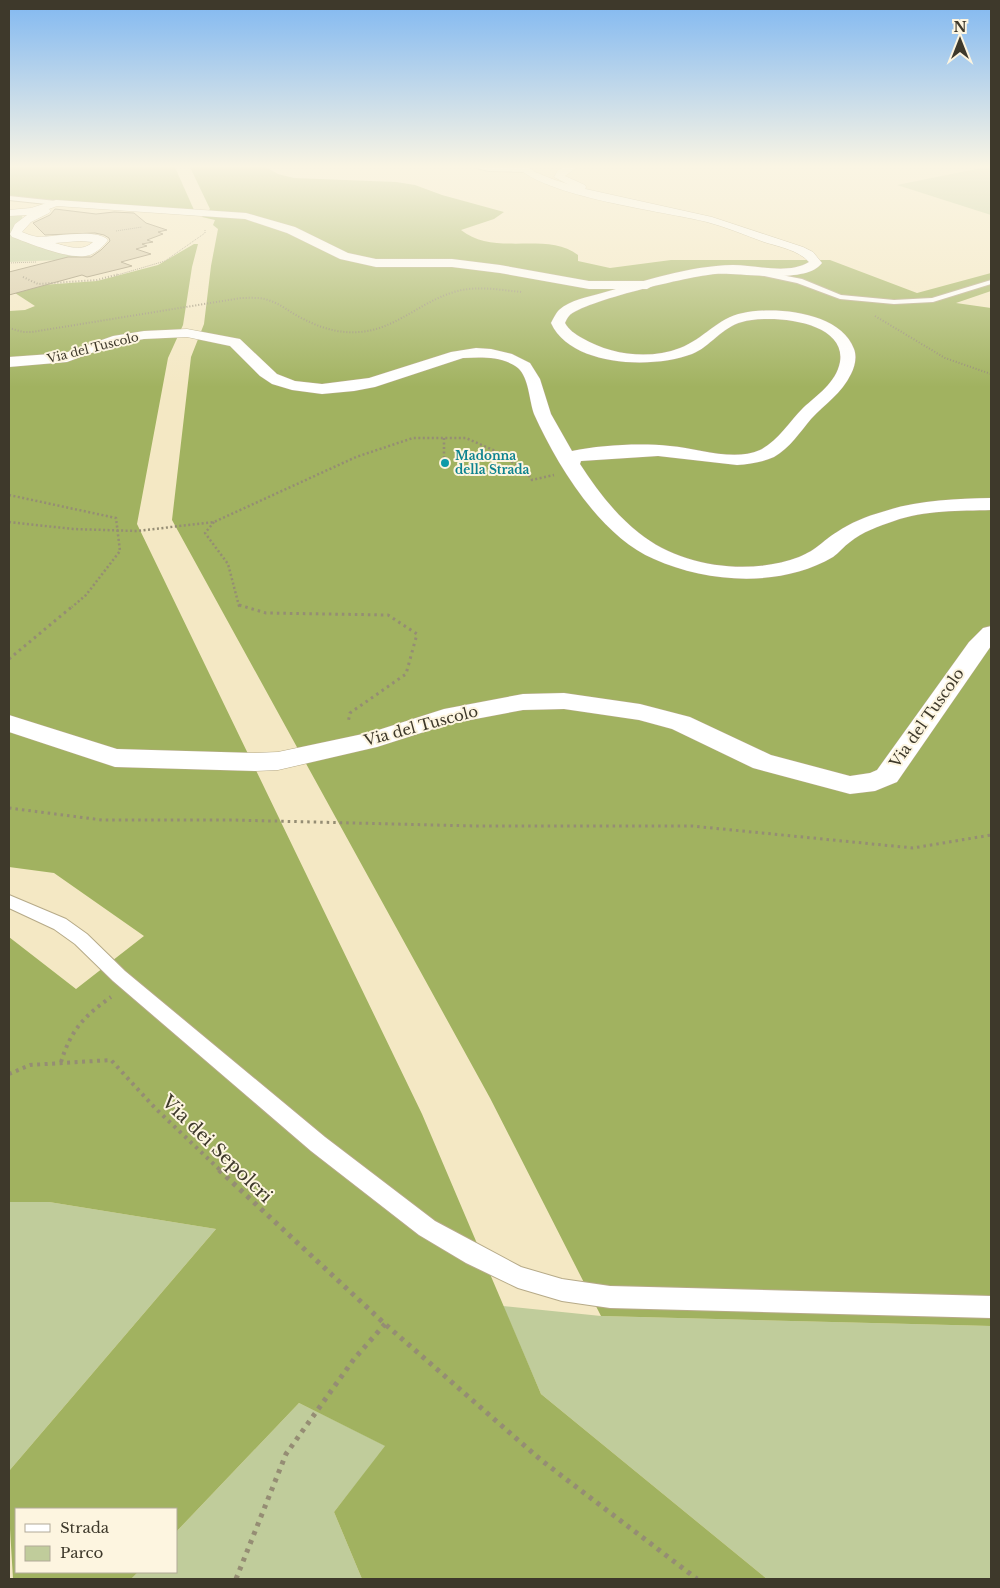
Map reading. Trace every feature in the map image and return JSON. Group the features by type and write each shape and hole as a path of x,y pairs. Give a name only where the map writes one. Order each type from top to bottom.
{"street":[{"path":"310,239 341,255 376,263 452,263 500,269 589,286 647,285"},
{"path":"565,457 626,452 672,451 734,459 757,457 770,453 777,448 804,416 839,382 848,363 845,343 836,331 818,323 794,317 743,317 724,323 696,346 671,355 655,357 620,357 597,353 581,345 560,328 558,323 560,318 571,308 691,273 724,269 794,270 816,263 810,256 800,250 769,239"},
{"name":"Via del Tuscolo","path":"9,362 67,356 113,340 187,333 222,338 235,342 241,346 268,376 279,382 328,388 359,384 398,374 447,356 476,353 499,355 523,363 529,369 541,411 565,457 622,530 650,549 680,562 734,572 788,567 811,560 828,550 843,537 889,516 905,512 991,504"},
{"path":"584,483 584,472 590,459 626,452"},
{"name":"Via del Tuscolo","path":"9,723 115,758 255,762 278,760 377,739 444,717 523,702 564,702 640,712 681,724 762,762 850,785 875,782 887,776 977,646 991,633"}],"lane":[{"path":"724,269 763,273 799,281 840,297 894,302 923,301 991,282"},
{"path":"9,901 60,924 81,939 132,988 318,1144 427,1228 518,1277 562,1290 610,1297 991,1307"}],"path":[{"path":"23,277 38,284 97,280 139,270 165,260 196,239"},
{"path":"9,263 30,262"},
{"path":"9,328 23,332 32,332 241,298 258,298 272,301 316,326 340,332 358,332 392,326 455,292 485,289 524,293"},
{"path":"840,297 944,358 991,374"},
{"path":"9,522 73,529 137,532 214,522 356,457 413,438 466,438 493,450 525,470 532,480 553,476 565,457"},
{"path":"444,438 444,460"},
{"path":"9,495 116,518 120,552 86,595 9,659"},
{"path":"214,522 204,533 228,564 239,606 266,613 388,615 417,634 406,674 350,713 345,746"},
{"path":"9,808 102,820 232,820 475,826 692,826 913,848 991,835"},
{"path":"61,1062 66,1043 79,1023 117,993 132,988"},
{"name":"Via dei Sepolcri","path":"9,1074 30,1065 111,1060 155,1108 262,1212 385,1324 541,1460 697,1579"},
{"path":"236,1579 286,1454 354,1359 385,1324"}],"green space":[{"path":"9,239 32,239 50,249 88,259 9,262"},
{"path":"216,239 478,239 489,242 551,245 565,248 578,255 578,261 610,268 671,260 830,260 917,293 991,273 991,291 956,303 991,308 991,1326 601,1316 490,1098 172,520 191,357 204,324"},
{"path":"194,244 198,244 192,267 183,325 168,358 137,524 422,1114 541,1394 767,1579 362,1579 334,1512 385,1446 299,1403 178,1530 178,1508 15,1508 15,1573 137,1573 131,1579 13,1579 9,1512 9,1471 216,1229 49,1202 9,1202 9,937 76,989 144,936 54,873 9,867 9,311 25,310 35,306 15,293 28,286 97,281 158,265"},
{"path":"9,1202 49,1202 216,1229 9,1471"},
{"path":"503,1306 601,1316 991,1326 991,1579 767,1579 541,1394"},
{"path":"299,1403 386,1446 334,1512 362,1579 131,1579 137,1573 178,1573 178,1530"}],"building":[{"path":"109,239 149,239 147,240 153,242 142,244 147,246 136,249 151,254 121,262 132,266 87,277 82,275 9,295 9,272 68,257 91,257 110,241"}],"place":[{"name":"Madonna della Strada","path":"445,463"}]}
